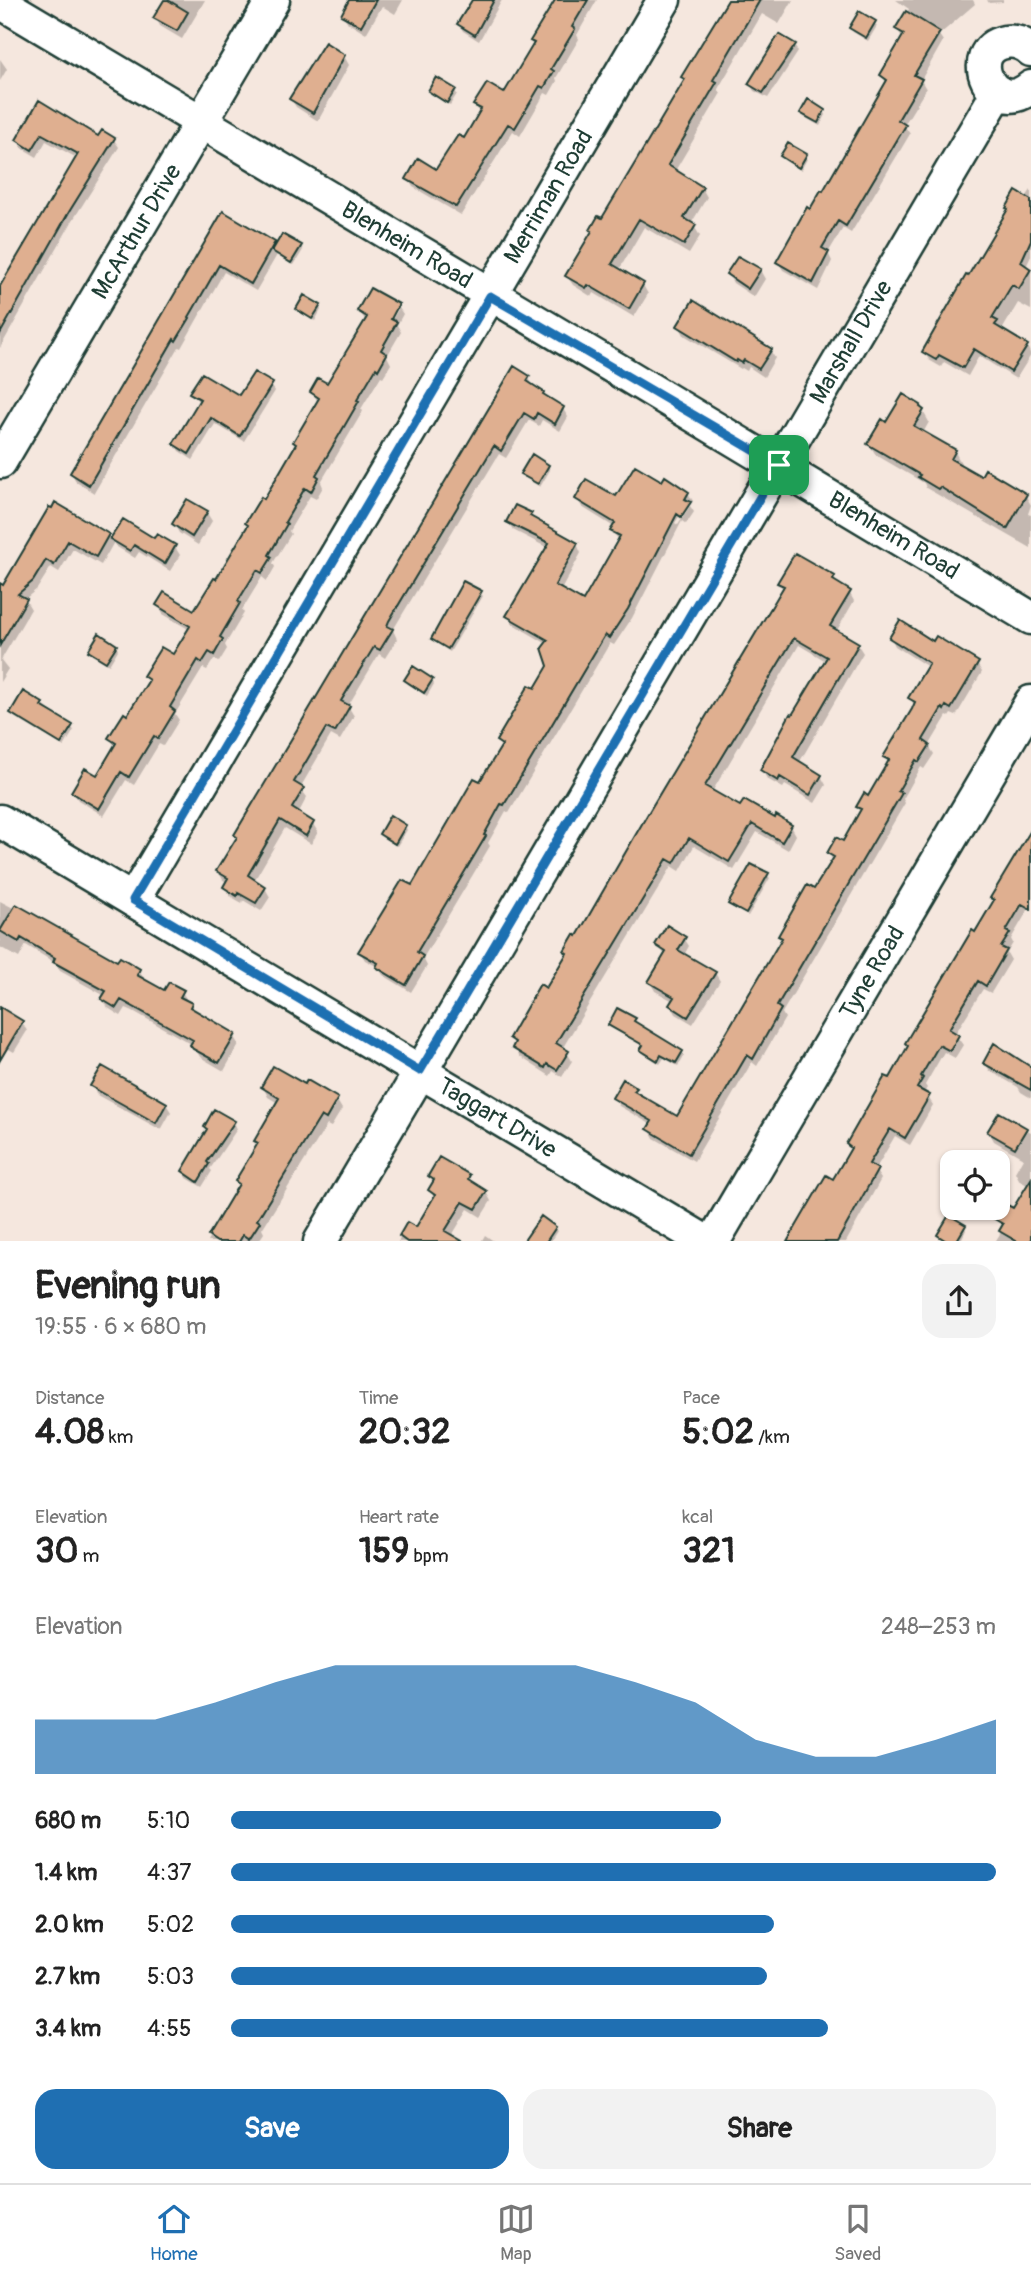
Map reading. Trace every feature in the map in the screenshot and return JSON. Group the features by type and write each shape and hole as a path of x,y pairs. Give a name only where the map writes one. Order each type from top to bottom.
{"street":[{"name":"McArthur Drive","path":"0,462 273,0"},
{"name":"Merriman Road","path":"133,900 664,0"},
{"name":"Blenheim Road","path":"0,2 1031,618"},
{"path":"1031,50 1018,42 1001,43 988,55 984,71 991,87 998,92 1016,95 1031,87"},
{"name":"Marshall Drive","path":"320,1241 998,92"},
{"name":"Tyne Road","path":"713,1241 1031,702"},
{"name":"Taggart Drive","path":"0,821 706,1241"}],"building":[{"path":"164,0 188,12 177,31 153,18"},
{"path":"349,0 376,0 361,26 341,15"},
{"path":"472,0 494,0 475,35 457,24"},
{"path":"555,0 588,0 572,27 575,29 551,69 554,71 544,88 540,86 515,128 508,124 456,207 406,179 418,158 436,169 458,135 464,138 481,109 473,105 487,83 504,93 534,43 530,41"},
{"path":"728,0 760,0 713,80 717,82 668,165 703,187 684,218 696,225 684,245 639,219 612,264 644,283 629,309 588,285 586,288 565,276 598,216 602,218 685,79 681,77"},
{"path":"859,11 876,21 866,38 849,28"},
{"path":"906,11 940,32 914,75 922,79 898,120 906,125 846,226 838,221 822,248 829,252 813,283 776,262 807,207 810,209 821,190 823,191 887,80 880,75 904,34 895,29"},
{"path":"779,34 796,44 763,93 748,84"},
{"path":"325,42 345,55 313,113 289,99"},
{"path":"436,77 456,89 447,103 428,91"},
{"path":"808,99 825,110 818,123 800,113"},
{"path":"39,100 98,136 102,130 115,138 69,212 0,334 0,286 78,154 42,134 32,150 16,140"},
{"path":"788,143 807,154 799,168 780,156"},
{"path":"1016,191 1031,200 1031,240 1021,262 1031,269 1019,289 1012,285 992,318 998,321 995,325 1028,345 1011,372 974,349 963,368 939,355 936,360 922,352 1008,209 1006,208"},
{"path":"223,211 275,242 251,284 219,265 89,485 70,473"},
{"path":"282,234 302,245 291,263 272,251"},
{"path":"738,256 761,269 748,289 726,274"},
{"path":"370,288 399,304 391,319 397,322 381,350 387,354 357,400 359,401 316,475 319,477 311,492 305,488 285,522 287,524 269,555 272,557 262,573 257,570 238,601 240,603 220,637 223,639 214,655 209,652 202,663 198,660 170,707 175,711 158,739 154,736 129,777 121,772 99,809 71,792 85,768 97,775 116,743 108,738 124,713 127,715 149,680 143,676 161,647 173,654 190,626 156,605 164,592 194,610 214,578 216,579 248,525 245,523 261,497 264,499 296,444 293,442 319,398 310,392 318,378 327,383 367,317 357,311"},
{"path":"304,295 321,305 312,319 296,309"},
{"path":"693,300 772,349 759,369 744,360 742,363 737,360 736,362 677,326"},
{"path":"514,366 530,376 527,381 564,407 555,424 537,413 534,419 524,413 501,451 494,446 389,621 387,626 393,629 380,650 374,647 341,701 350,706 335,732 326,728 294,782 304,788 292,808 314,822 306,836 280,820 248,875 266,887 256,903 238,893 237,896 223,887 228,878 216,871 237,837 234,835"},
{"path":"254,372 273,383 240,436 211,418 189,454 173,444 200,399 189,393 202,373 239,395"},
{"path":"903,394 921,405 924,410 914,426 956,450 951,459 981,476 985,469 1027,494 1007,529 867,444 882,419 886,422"},
{"path":"532,454 549,465 538,484 520,474"},
{"path":"635,465 662,481 665,476 689,492 685,499 691,502 681,517 677,514 628,609 609,638 605,635 504,805 501,804 484,835 486,836 417,952 423,956 406,985 376,967 378,963 358,952 402,880 412,885 474,778 480,781 502,745 496,741 529,685 535,688 548,666 542,648 548,640 506,616 549,543 506,522 515,505 578,543 555,585 583,601 620,536 610,531 615,523 575,499 586,479 616,496"},
{"path":"187,499 208,511 192,537 172,524"},
{"path":"55,502 109,534 96,557 68,541 54,565 46,560 33,581 18,594 27,599 0,645 0,583 3,585 49,507 52,508"},
{"path":"123,519 154,538 157,534 176,545 165,564 134,545 130,551 110,539"},
{"path":"795,553 835,576 833,580 851,591 830,626 859,643 793,757 822,775 810,795 780,777 778,781 760,770 790,714 792,715 827,657 794,638 705,786 740,806 744,800 792,825 782,842 752,824 729,862 689,838 674,863 667,859 556,1043 569,1051 557,1070 547,1064 545,1068 512,1048 515,1042 509,1038 540,984 546,988 567,953 564,951 574,934 577,936 784,586 777,583"},
{"path":"463,581 482,591 448,649 431,639"},
{"path":"900,620 933,641 936,636 979,662 951,709 946,706 944,710 942,708 923,740 930,745 919,762 916,760 898,791 902,793 777,1006 781,1009 753,1059 747,1055 689,1154 647,1129 652,1121 612,1098 623,1079 637,1088 634,1091 677,1116 782,938 778,936 807,885 814,889 834,857 827,853 836,837 843,841 861,809 856,807 864,793 868,796 889,760 883,757 912,709 915,702 908,698 929,663 889,638"},
{"path":"99,633 117,645 106,662 88,651"},
{"path":"413,666 433,679 424,693 404,680"},
{"path":"23,691 43,703 41,706 73,725 61,744 10,713"},
{"path":"390,815 406,825 395,844 379,834"},
{"path":"1031,830 1031,909 1022,904 1006,931 1010,933 1001,947 1007,950 986,986 978,981 949,1029 959,1035 950,1051 939,1045 921,1076 923,1078 917,1088 930,1095 905,1138 890,1129 869,1164 878,1169 838,1241 788,1241 826,1175 833,1179 851,1148 846,1144 885,1076 890,1078 908,1046 905,1043 972,930 975,932 994,900 990,898"},
{"path":"751,864 769,873 746,914 728,904"},
{"path":"16,904 117,961 120,957 140,969 137,975 164,990 169,982 184,990 180,997 192,1003 190,1007 236,1034 219,1063 193,1049 190,1045 193,1040 121,1000 116,1008 101,999 106,991 53,962 55,958 21,938 19,942 0,931"},
{"path":"667,925 686,937 678,950 716,972 688,1017 669,1005 674,997 648,982 666,952 655,945"},
{"path":"0,1007 23,1021 0,1060"},
{"path":"617,1008 683,1051 676,1063 661,1055 658,1061 640,1050 643,1045 608,1025"},
{"path":"994,1043 1031,1067 1031,1090 983,1063"},
{"path":"102,1066 167,1103 156,1123 90,1086"},
{"path":"273,1066 305,1084 307,1080 338,1098 326,1119 321,1116 257,1220 260,1222 249,1239 243,1235 240,1241 216,1241 208,1236 239,1184 235,1181 258,1143 254,1141 279,1098 261,1087"},
{"path":"214,1109 235,1121 207,1162 209,1164 198,1182 182,1171 207,1129 204,1127"},
{"path":"999,1112 1027,1128 1015,1148 987,1132"},
{"path":"439,1157 470,1175 468,1179 487,1191 476,1209 463,1202 445,1231 462,1241 406,1241 399,1236 407,1222 416,1227 435,1195 428,1190 434,1180 428,1176"},
{"path":"1031,1179 1031,1241 1016,1241 999,1231 1003,1224 996,1220 1010,1220 1010,1206 1013,1208"},
{"path":"541,1216 556,1227 547,1241 524,1241"},
{"path":"946,1220 958,1220 966,1225 957,1241 946,1241 937,1235"}],"route":[{"path":"490,296 779,465 420,1071 133,900 490,296"}]}
